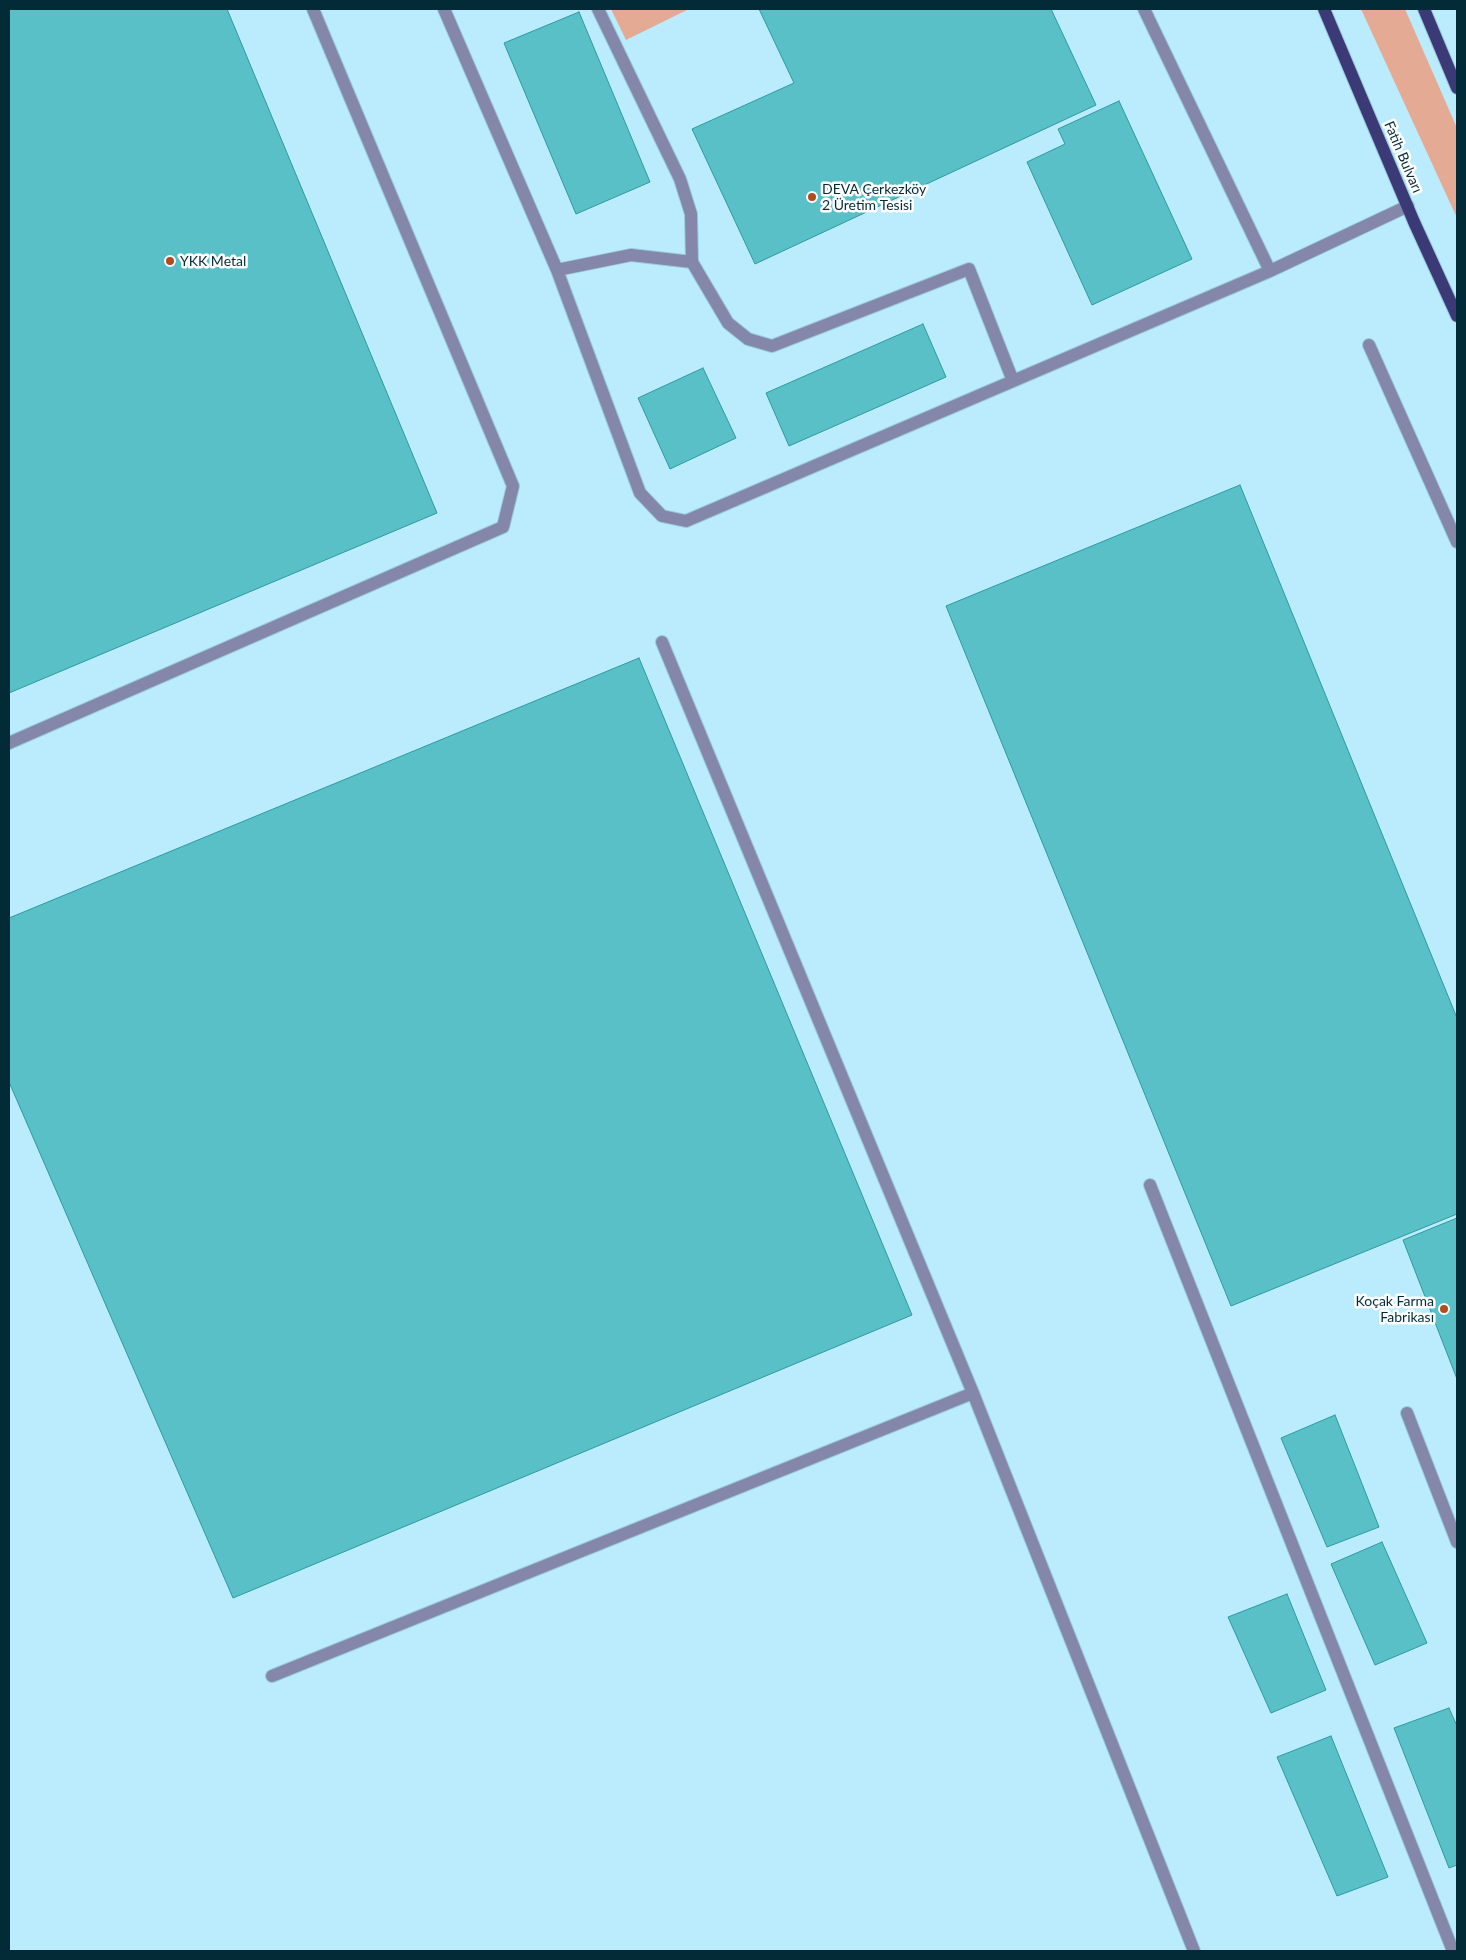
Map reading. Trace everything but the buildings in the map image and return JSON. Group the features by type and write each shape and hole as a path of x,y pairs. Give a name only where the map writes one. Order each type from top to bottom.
{"main road":[{"name":"Fatih Bulvarı","path":"1324,9 1457,316"},
{"path":"1424,9 1457,88"}],"lane":[{"path":"9,743 503,527 513,486 313,9"},
{"path":"444,9 557,270 640,493 662,516 686,521 1270,270 1408,206"},
{"path":"598,9 680,179 691,214 692,262 728,323 748,339 772,346 969,269 1013,381"},
{"path":"1144,9 1270,270"},
{"path":"557,270 631,255 692,262"},
{"path":"1368,345 1457,542"},
{"path":"662,642 973,1393 1194,1951"},
{"path":"1150,1185 1453,1951"},
{"path":"272,1676 973,1393"},
{"path":"1407,1412 1457,1542"}],"shaded area":[{"path":"611,9 689,9 626,40"},
{"path":"1361,9 1405,9 1457,128 1457,218"}],"place":[{"name":"DEVA Çerkezköy 2 Üretim Tesisi","path":"812,197"},
{"name":"YKK Metal","path":"170,261"},
{"name":"Koçak Farma Fabrikası","path":"1444,1309"}]}
